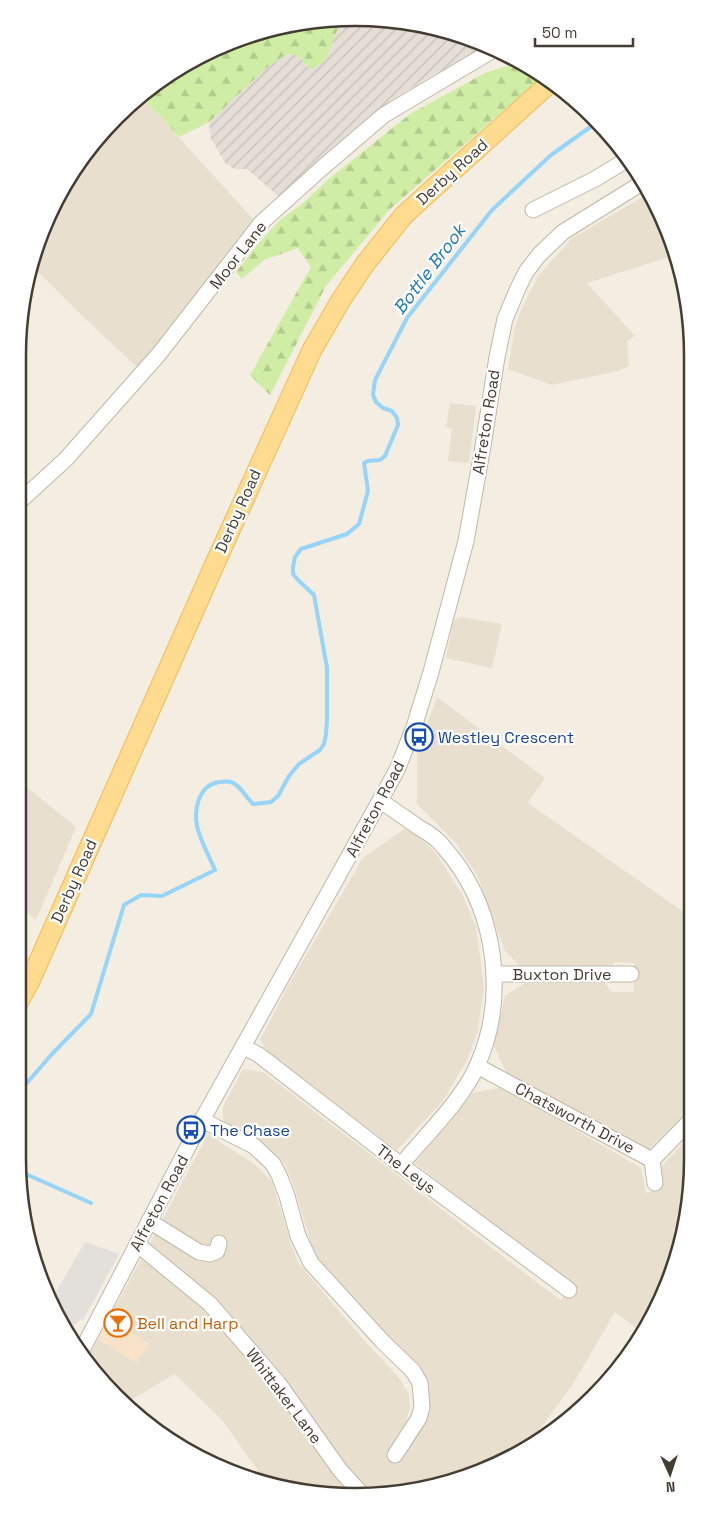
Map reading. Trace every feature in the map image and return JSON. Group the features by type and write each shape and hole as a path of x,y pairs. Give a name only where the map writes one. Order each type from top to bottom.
{"main road":[{"name":"Derby Road","path":"26,988 312,350 341,300 365,264 404,216 545,87"}],"street":[{"name":"Moor Lane","path":"26,496 66,459 160,354 262,222 384,115 487,54"},
{"path":"533,210 595,179 622,163"},
{"name":"Alfreton Road","path":"84,1345 202,1120 397,770 414,727 448,610 467,532 505,319 518,288 526,272 563,232 637,186"},
{"path":"380,801 437,839 462,870 480,906 490,938 494,974 492,1023 477,1066 462,1092 401,1165"},
{"name":"Buxton Drive","path":"494,974 631,974"},
{"name":"The Leys","path":"244,1047 259,1055 401,1165 569,1290"},
{"name":"Chatsworth Drive","path":"477,1066 652,1160 655,1182"},
{"path":"202,1120 254,1146 273,1164 287,1196 298,1236 311,1263 383,1342 413,1371 420,1383 422,1408 419,1418 395,1455"},
{"path":"652,1160 684,1127"},
{"path":"149,1221 199,1252 210,1254 217,1251 219,1243"},
{"name":"Whittaker Lane","path":"137,1244 210,1304 280,1384 340,1470 356,1488"}],"shaded area":[{"path":"338,27 398,29 440,37 482,52 426,79 392,100 279,197 246,169 235,169 226,164 211,139 209,122 266,68 287,54 297,55 312,70 326,60"},
{"path":"146,101 254,220 222,268 138,368 37,270 51,229 82,172 108,138"},
{"path":"643,197 659,229 669,257 587,283 635,336 627,341 629,366 618,371 552,385 508,369 515,327 523,306 538,276 572,238"},
{"path":"450,403 476,406 469,463 448,461 452,428 446,427"},
{"path":"461,617 502,624 492,668 446,658 453,623 457,618"},
{"path":"437,697 545,778 528,803 684,912 684,1116 649,1149 639,1147 506,1072 494,1046 505,996 525,983 604,983 612,992 634,992 634,963 615,962 607,969 522,968 505,951 477,875 456,843 417,804 417,753"},
{"path":"26,786 76,827 36,920 26,912"},
{"path":"407,827 435,852 462,894 476,927 484,988 477,1033 467,1060 442,1102 397,1150 268,1052 260,1040 289,984 363,858"},
{"path":"243,1069 263,1072 561,1300 571,1287 415,1163 473,1093 502,1087 641,1168 646,1193 660,1189 660,1168 684,1142 681,1202 673,1244 659,1285 636,1329 615,1312 573,1384 538,1432 481,1463 440,1477 398,1485 362,1488 282,1377 147,1249 208,1134 257,1166 272,1182 299,1264 361,1337 400,1379 409,1395 410,1406 406,1423 388,1452 427,1394 323,1268 314,1254 294,1186 284,1163 254,1139 225,1125 223,1107"},
{"path":"85,1242 119,1254 83,1320 80,1319 74,1326 70,1323 55,1294"},
{"path":"142,1258 154,1265 200,1305 278,1391 309,1440 347,1488 312,1485 260,1474 222,1420 175,1374 131,1399 108,1376 90,1354 98,1339 136,1362 149,1344 109,1318"},
{"path":"109,1318 150,1344 136,1362 98,1339"}],"green space":[{"path":"338,27 326,60 312,70 297,55 287,54 266,68 209,122 179,137 146,101 172,82 229,51 270,37 312,29"},
{"path":"510,65 537,81 389,210 326,286 270,395 250,375 311,267 298,248 264,260 242,279 236,272 280,220 302,204 330,178 410,114 485,73"}],"waterway":[{"name":"Bottle Brook","path":"26,1084 91,1014 124,905 141,895 162,896 215,870 197,826 197,805 202,792 212,784 230,782 243,791 253,804 271,802 278,796 289,776 299,764 320,750 324,744 327,719 327,668 314,595 293,574 295,557 301,549 347,534 359,524 368,491 364,463 380,460 385,456 398,425 397,418 392,411 383,408 376,402 373,395 375,380 407,318 492,210 551,155 591,127"},
{"path":"27,1174 91,1203"}],"place":[{"name":"Westley Crescent","path":"419,737"},
{"name":"The Chase","path":"191,1130"},
{"name":"Bell and Harp","path":"118,1323"}]}
